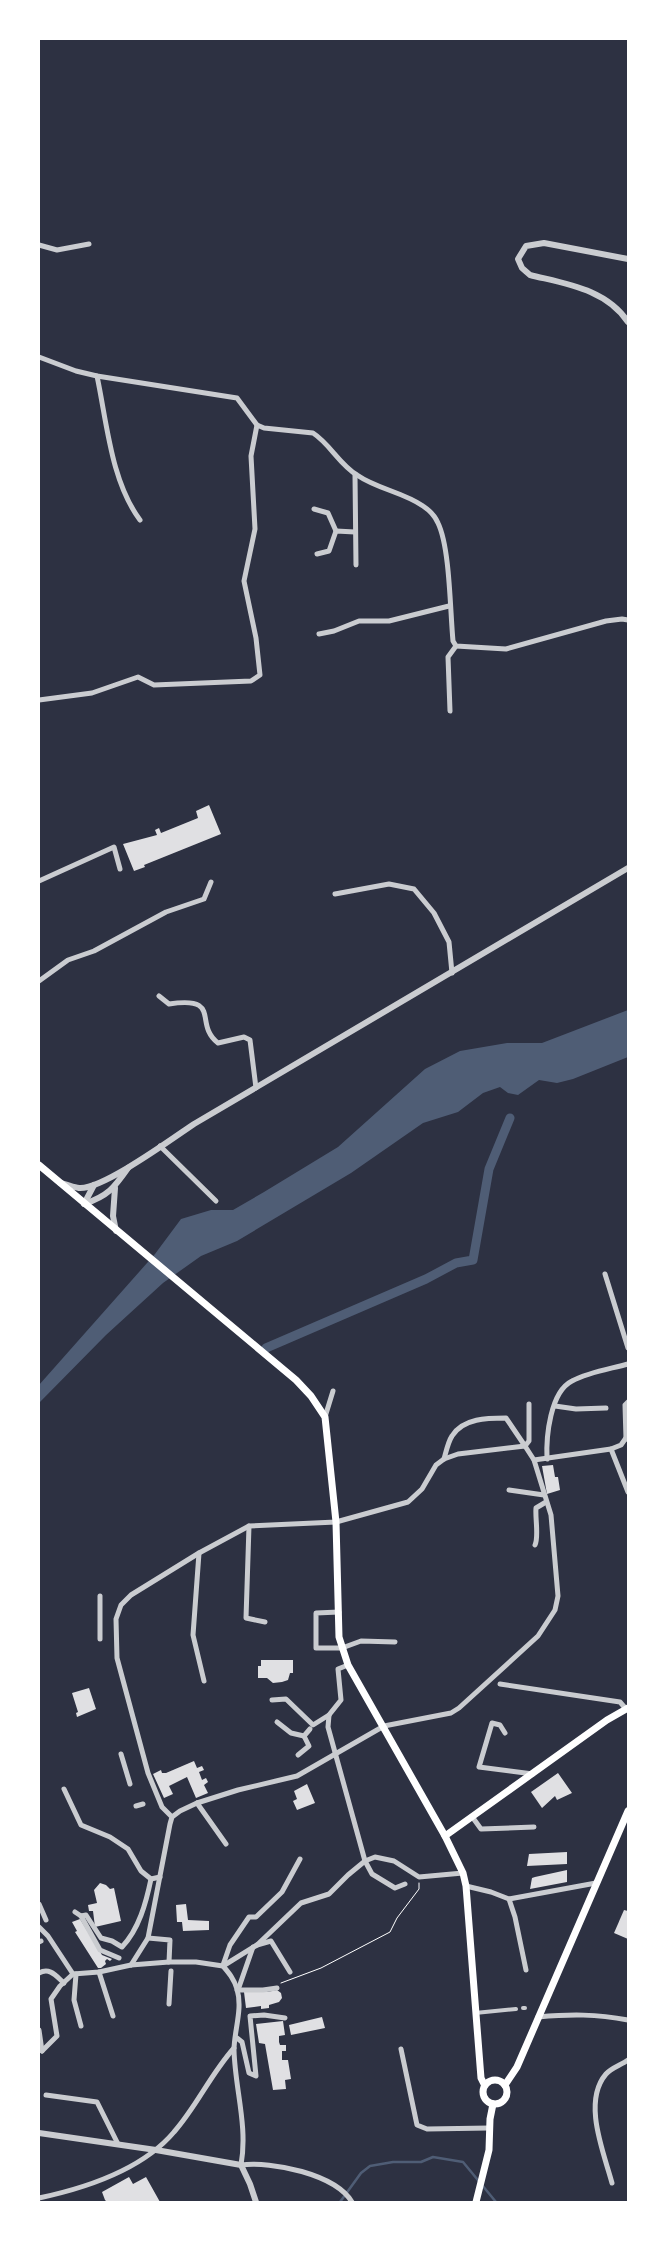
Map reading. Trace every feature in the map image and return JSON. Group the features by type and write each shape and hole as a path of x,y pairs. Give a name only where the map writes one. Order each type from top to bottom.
{"main road":[{"path":"39,1166 296,1380 311,1396 325,1416 336,1522 339,1637 348,1665 445,1836 463,1873 466,1886 481,2078 484,2084 482,2095 486,2101 493,2104 504,2100 507,2093 505,2085 495,2079 484,2084"},
{"path":"445,1836 627,1708"},
{"path":"505,2085 517,2067 628,1811"},
{"path":"477,2201 489,2150 493,2104"}],"street":[{"path":"628,259 544,243 526,246 518,259 522,268 530,274 596,293 620,310 628,322"},
{"path":"39,245 57,250 90,244"},
{"path":"39,357 76,371 97,376 236,398 257,425 264,428 313,433 355,475 367,482 414,500 433,515 438,523 444,543 453,641 456,646"},
{"path":"97,376 120,484 128,504 140,520"},
{"path":"39,700 92,693 138,677 154,685 251,681 260,676 256,638 244,581 255,529 252,456 257,425"},
{"path":"355,475 356,565"},
{"path":"314,509 328,513 336,531 329,551 317,554"},
{"path":"336,531 355,532"},
{"path":"319,634 334,631 359,621 389,621 449,606"},
{"path":"456,646 506,649 606,621 628,620"},
{"path":"450,710 448,657 456,646"},
{"path":"39,881 114,847 120,869"},
{"path":"59,1182 80,1188 94,1185 130,1166 256,1088 628,868"},
{"path":"39,981 68,960 94,952 166,912 204,899 211,882"},
{"path":"335,894 389,884 414,889 434,914 449,942 452,973"},
{"path":"159,996 169,1004 187,1001 197,1003 204,1010 211,1038 218,1043 244,1037 250,1040 256,1088"},
{"path":"160,1146 216,1201"},
{"path":"84,1204 105,1196 115,1188 130,1166"},
{"path":"84,1204 94,1185"},
{"path":"115,1188 113,1216 117,1232"},
{"path":"605,1274 628,1348"},
{"path":"547,1459 548,1431 558,1394 571,1381 628,1364"},
{"path":"325,1416 333,1391"},
{"path":"534,1460 611,1449 621,1445 627,1438 625,1406 628,1402"},
{"path":"525,1446 528,1441 529,1404"},
{"path":"554,1406 576,1409 606,1408"},
{"path":"131,1965 148,1938 172,1817 180,1811 219,1795 297,1776 384,1726 451,1713 459,1708 538,1636 549,1621 555,1610 558,1596 551,1516 534,1460 525,1446 506,1418 486,1418 470,1422 459,1428 452,1436 444,1459"},
{"path":"172,1817 156,1798 147,1773 117,1658 115,1618 121,1605 131,1595 199,1553 249,1526 336,1522 408,1502 422,1489 436,1465 444,1459 458,1454 525,1446"},
{"path":"611,1449 628,1492"},
{"path":"509,1490 544,1495"},
{"path":"535,1545 537,1540 535,1525 536,1508 546,1502"},
{"path":"249,1526 246,1618 265,1622"},
{"path":"199,1553 192,1636 204,1682"},
{"path":"100,1596 102,1619 100,1639"},
{"path":"339,1612 316,1613 316,1648 342,1648 360,1638 395,1642"},
{"path":"272,1700 286,1699 313,1725 329,1714 341,1700 338,1669 348,1665"},
{"path":"500,1684 620,1702 627,1708"},
{"path":"329,1714 328,1728 365,1861 372,1874 395,1888 405,1884"},
{"path":"278,1722 291,1733 304,1736"},
{"path":"505,1733 500,1725 492,1723 479,1767 533,1774"},
{"path":"304,1736 310,1729"},
{"path":"298,1755 309,1746 304,1736"},
{"path":"121,1754 131,1780"},
{"path":"64,1789 81,1825 110,1837 128,1849 140,1871 151,1879 160,1877"},
{"path":"198,1803 226,1844"},
{"path":"136,1806 143,1804"},
{"path":"472,1818 481,1829 534,1827"},
{"path":"237,1990 255,1946 299,1902 330,1894 365,1861 375,1857 386,1858 394,1861 416,1879 463,1873"},
{"path":"223,1966 230,1945 249,1917 256,1917 285,1888 300,1859"},
{"path":"75,1912 81,1916 86,1916 101,1938 112,1941 122,1947 131,1937 136,1926 151,1879"},
{"path":"466,1886 492,1892 509,1899 596,1883"},
{"path":"285,1888 289,1893"},
{"path":"509,1899 515,1917 526,1970"},
{"path":"39,1904 46,1923 44,1938"},
{"path":"81,1916 100,1950 119,1958"},
{"path":"39,1927 44,1938 74,1974 74,2000 81,2026"},
{"path":"148,1938 170,1940 169,2004"},
{"path":"223,1966 234,1957 255,1946 271,1941 290,1972"},
{"path":"39,2030 42,2051 57,2036 51,1999 53,1994 74,1974 99,1972 131,1965 171,1966 196,1962 223,1966 233,1978 237,1990 237,2038 234,2048 207,2082 175,2132 156,2150 135,2163 94,2182 39,2198"},
{"path":"39,1973 44,1970 52,1971 64,1983"},
{"path":"99,1972 114,2016"},
{"path":"237,1990 277,1988"},
{"path":"475,2013 516,2009"},
{"path":"538,2017 576,2013 628,2020"},
{"path":"237,2038 242,2042 249,2073 256,2076 250,2016 264,2014 285,2018"},
{"path":"234,2048 242,2109 243,2152 241,2166 256,2202"},
{"path":"401,2049 417,2125 427,2129 490,2128"},
{"path":"612,2183 595,2120 595,2105 601,2082 606,2073 628,2060"},
{"path":"46,2096 97,2102 118,2144"},
{"path":"39,2133 156,2150 241,2166 253,2164 307,2172 328,2181 352,2201"}],"path":[{"path":"277,1988 278,1984 321,1968 390,1932 397,1918 419,1889 416,1879"}],"water":[{"path":"628,1010 628,1057 573,1079 557,1083 539,1080 518,1095 508,1093 500,1087 483,1093 458,1112 423,1123 351,1173 237,1241 201,1256 163,1283 106,1335 39,1403 39,1385 155,1254 181,1219 211,1210 233,1210 264,1192 338,1147 425,1069 460,1051 507,1043 542,1043"}],"building":[{"path":"209,805 221,834 144,865 145,867 134,871 123,844 157,835 155,830 159,828 161,833 198,818 196,811"},
{"path":"553,1465 555,1477 558,1477 560,1490 547,1494 542,1466"},
{"path":"261,1660 293,1660 293,1673 290,1673 288,1680 282,1682 273,1683 267,1678 258,1678 258,1666 261,1666"},
{"path":"89,1688 96,1709 77,1717 76,1713 78,1712 72,1693"},
{"path":"194,1761 197,1768 202,1766 204,1770 199,1772 202,1780 206,1778 208,1782 204,1785 208,1793 196,1798 187,1777 169,1786 173,1794 164,1798 153,1774 161,1770 162,1773 166,1773"},
{"path":"558,1773 572,1793 557,1800 555,1796 542,1808 531,1792"},
{"path":"307,1784 315,1803 297,1810 293,1801 297,1799 294,1791"},
{"path":"567,1852 567,1864 527,1866 529,1854"},
{"path":"567,1870 567,1882 530,1889 532,1878"},
{"path":"100,1883 110,1889 114,1888 121,1921 95,1927 93,1911 89,1911 88,1905 97,1903 94,1890"},
{"path":"186,1904 188,1920 209,1921 209,1930 183,1931 182,1922 177,1922 176,1905"},
{"path":"624,1910 628,1911 628,1939 614,1933"},
{"path":"80,1919 102,1955 112,1959 110,1961 107,1959 105,1961 106,1964 101,1968 98,1968 75,1932 77,1931 72,1922"},
{"path":"266,1990 267,1992 277,1990 281,1993 282,1998 279,2002 269,2005 269,2008 261,2009 261,2006 246,2008 244,1992 266,1992"},
{"path":"322,2017 325,2028 291,2035 289,2025"},
{"path":"283,2021 285,2035 279,2036 279,2042 280,2045 286,2045 286,2051 282,2051 282,2060 288,2060 291,2079 285,2080 286,2089 273,2090 265,2044 259,2043 256,2024"},
{"path":"129,2177 133,2184 146,2177 160,2202 107,2202 102,2192"}],"waterway":[{"path":"266,1348 426,1279 456,1263 473,1260 489,1169 510,1118"},
{"path":"340,2202 361,2173 370,2166 393,2162 421,2162 433,2157 463,2162 496,2202"}]}
